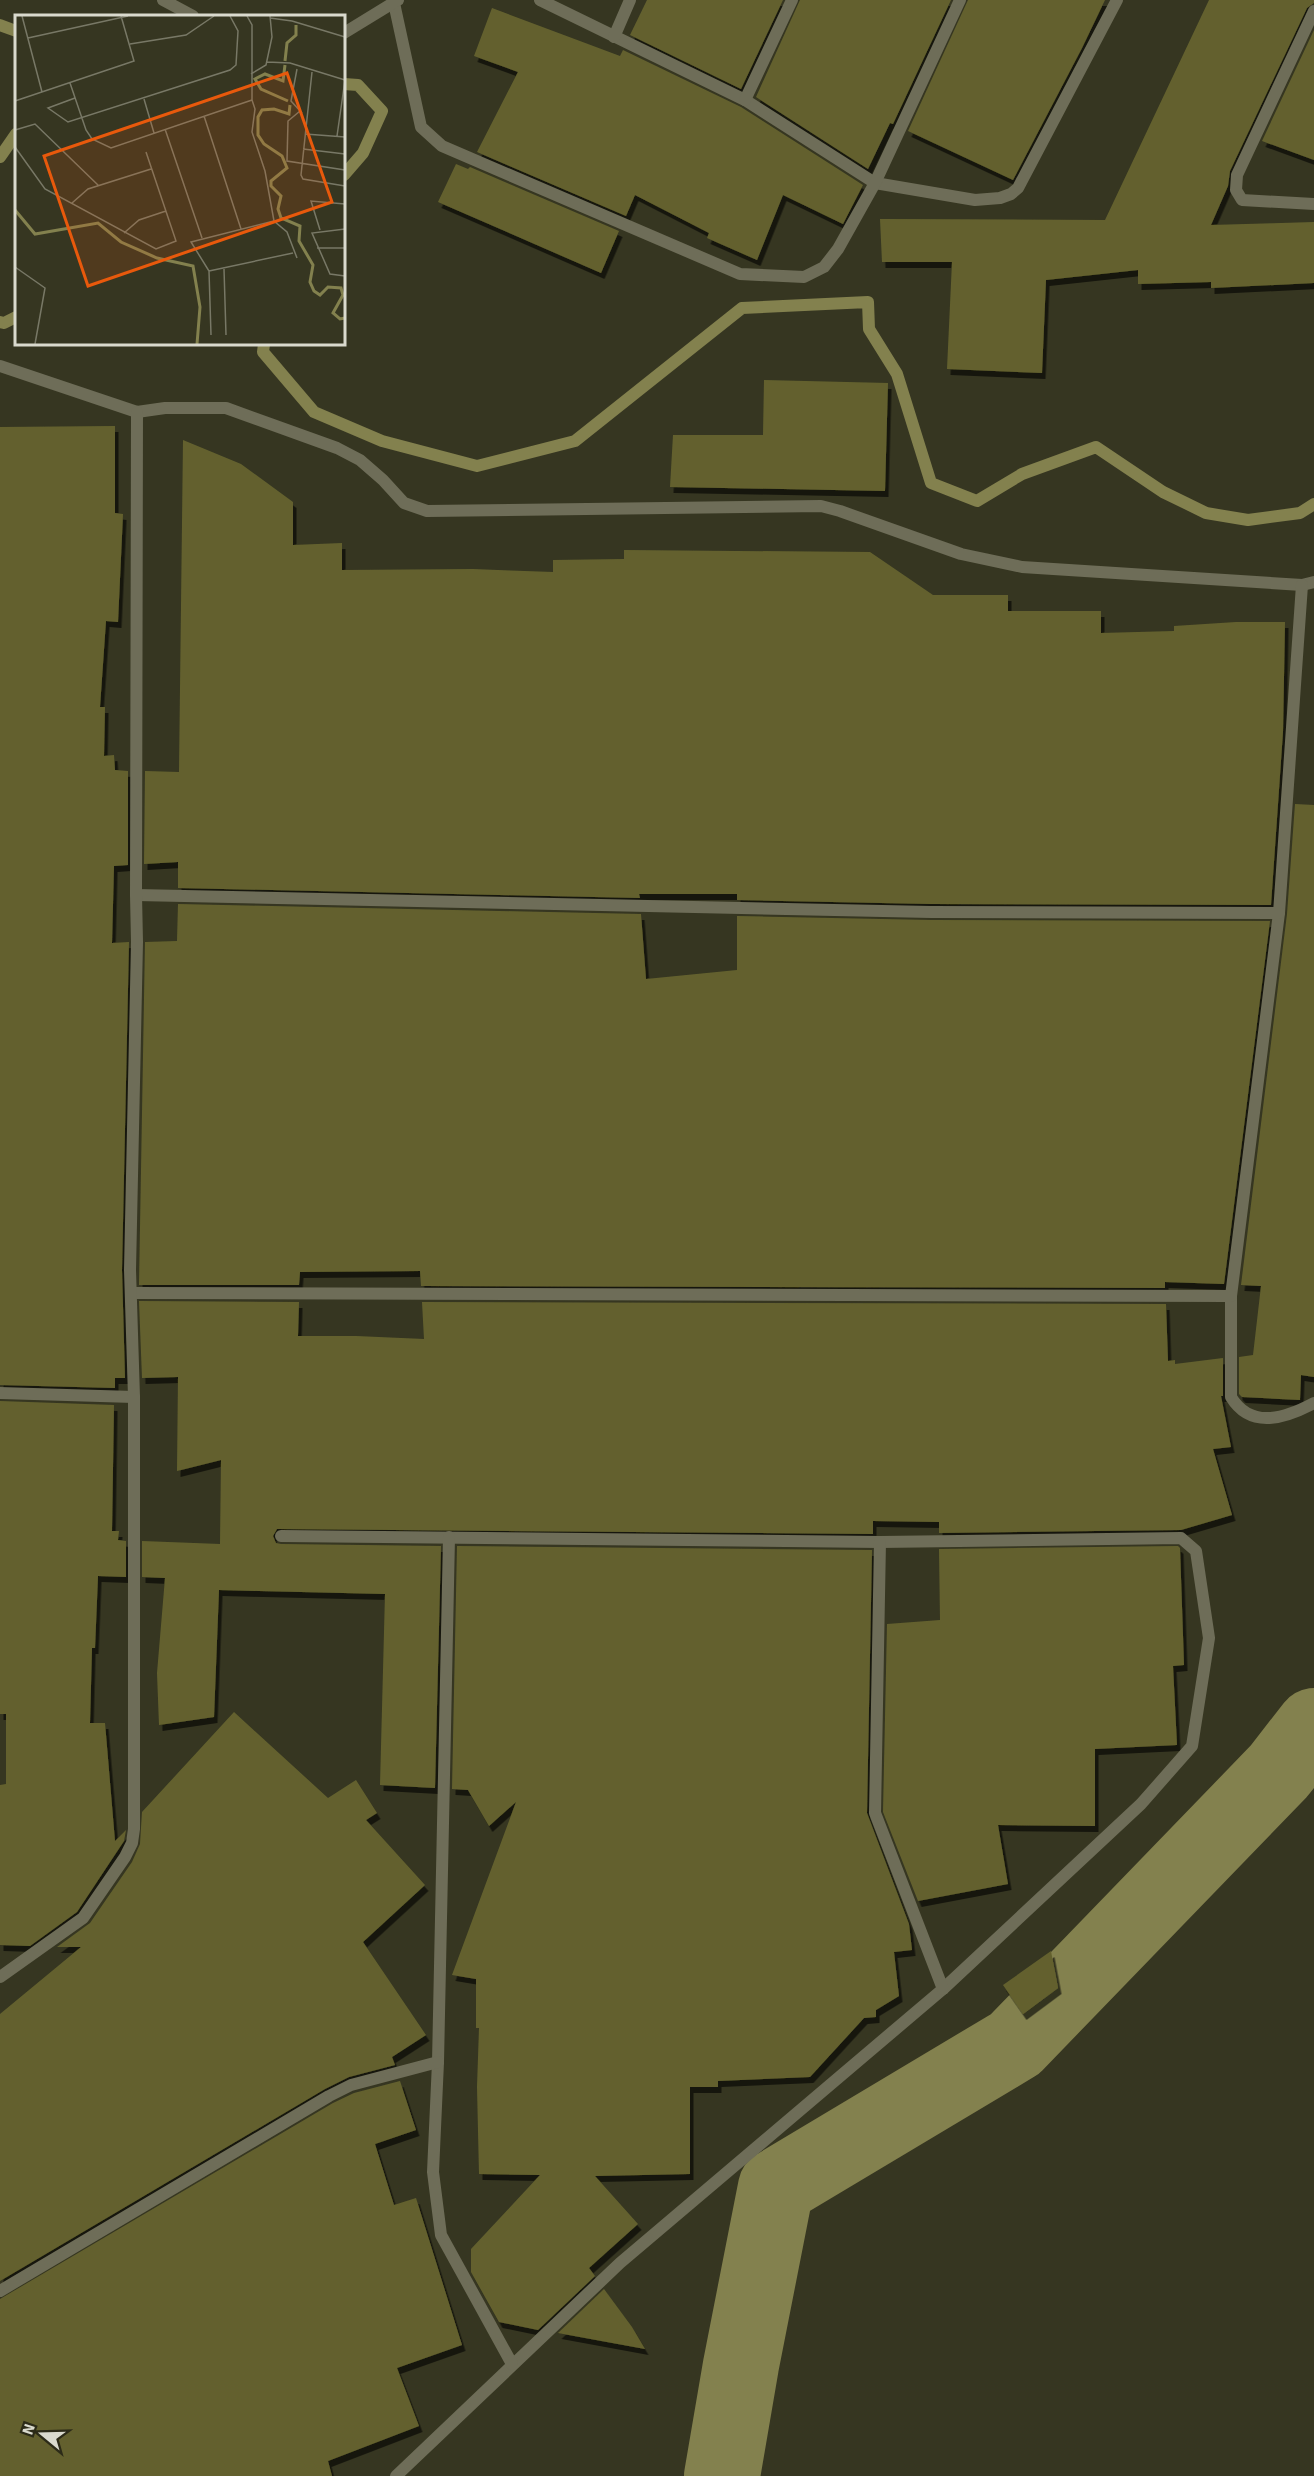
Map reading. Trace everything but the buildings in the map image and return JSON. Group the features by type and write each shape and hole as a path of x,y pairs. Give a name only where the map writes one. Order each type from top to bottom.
{"street":[{"path":"163,0 191,15"},
{"path":"540,0 745,100 875,183 975,200 1000,198 1011,194 1018,188 1117,0"},
{"path":"615,37 630,0"},
{"path":"745,100 792,0"},
{"path":"345,32 396,2 421,127 429,137 442,146 740,274 804,277 824,267 838,249 875,183 960,0"},
{"path":"1314,11 1237,175 1236,190 1242,200 1314,204"},
{"path":"0,366 137,412 165,408 226,408 337,448 360,460 404,503 427,511 821,506 961,554 1012,565 1308,584 1279,913 1230,1296 1232,1397 1239,1409 1248,1415 1263,1419 1297,1412 1314,1403"},
{"path":"0,1977 83,1918 125,1857 132,1843 134,1829 134,1397 130,1270 137,942 135,895 137,412"},
{"path":"135,895 931,912 1279,913"},
{"path":"132,1293 1230,1296"},
{"path":"0,1393 134,1397"},
{"path":"281,1536 880,1542 1181,1538 1196,1551 1209,1638 1192,1746 1141,1804 943,1989 620,2263 396,2476"},
{"path":"449,1537 438,2062 433,2172 441,2235 512,2364"},
{"path":"880,1542 875,1813 943,1989"},
{"path":"0,2292 329,2096 351,2085 438,2062"}],"waterway":[{"path":"0,25 15,31"},
{"path":"345,84 358,85 382,111 363,153 345,174"},
{"path":"0,157 15,135"},
{"path":"264,345 263,352 314,412 382,441 477,466 575,441 742,308 868,302 869,329 897,374 931,483 977,501 1022,474 1096,447 1163,492 1206,513 1248,520 1300,513 1314,504"},
{"path":"0,322 4,323 15,318"},
{"path":"722,2476 776,2187 1015,2044 1279,1771 1314,1726"}]}
